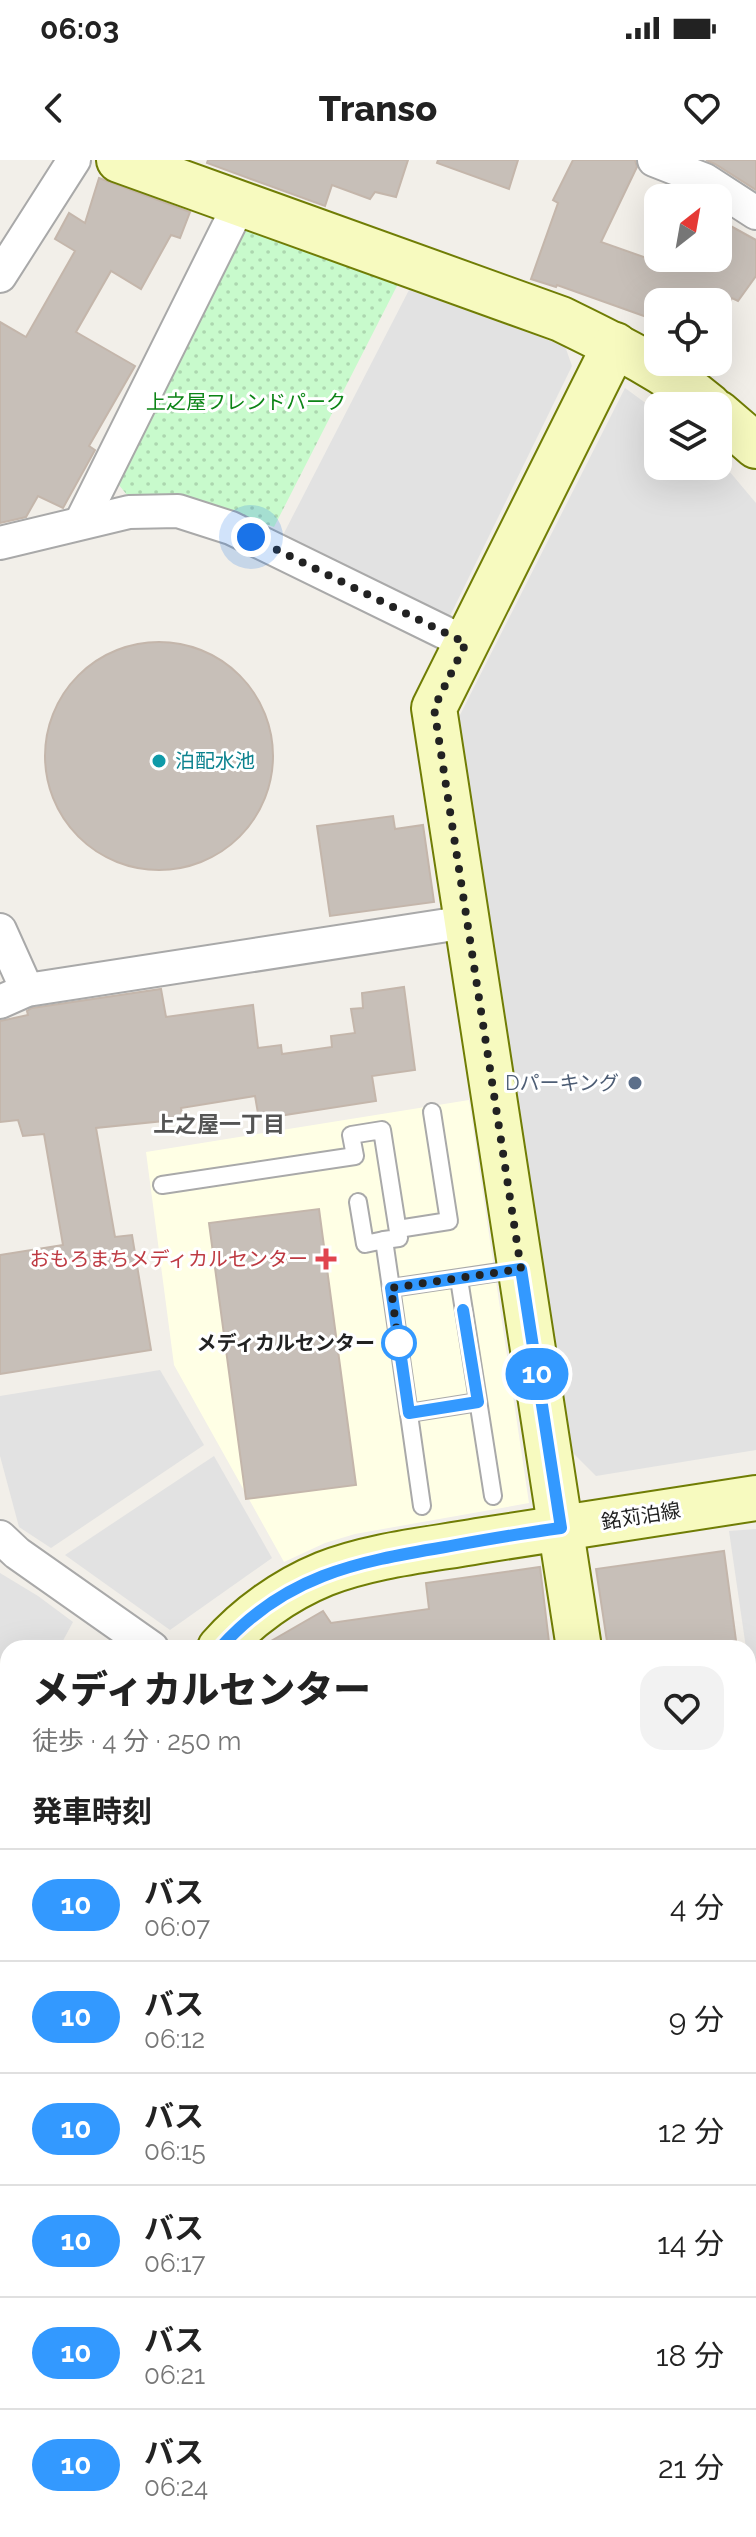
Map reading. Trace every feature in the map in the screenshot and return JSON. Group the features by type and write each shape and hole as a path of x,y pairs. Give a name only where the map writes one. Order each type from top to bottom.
{"street":[{"path":"0,276 74,160"},
{"path":"119,160 561,319 615,345 689,392"},
{"path":"654,160 705,180 756,213"},
{"path":"81,522 240,203"},
{"path":"578,1640 434,708 615,345"},
{"path":"732,425 756,446"},
{"path":"0,543 35,537 81,522 153,510 178,511 257,540 466,643"},
{"path":"0,930 13,996 467,922"},
{"name":"銘苅泊線","path":"227,1640 292,1590 321,1575 372,1560 756,1498"},
{"path":"0,1537 17,1553 141,1640"}],"lane":[{"path":"398,1229 449,1221 432,1112"},
{"path":"162,1185 355,1156 351,1135 382,1130 399,1238 365,1244 358,1202"},
{"path":"384,1240 422,1506"},
{"path":"391,1288 521,1269"},
{"path":"459,1279 493,1496"},
{"path":"409,1413 478,1402"}],"shaded area":[{"path":"409,290 565,346 572,366 449,618 282,537"},
{"name":"Dパーキング","path":"625,388 644,402 644,480 732,480 732,475 756,503 756,1450 596,1476 569,1449 459,717"},
{"name":"おもろまちメディカルセンター","path":"469,1100 529,1503 355,1534 325,1543 284,1562 174,1365 146,1152"},
{"path":"160,1370 204,1445 51,1548 19,1527 0,1456 0,1396"},
{"path":"214,1456 272,1558 170,1630 65,1555"},
{"path":"756,1529 756,1640 745,1640 729,1531"},
{"path":"0,1573 73,1622 63,1640 0,1640"}],"green space":[{"name":"上之屋フレンドパーク","path":"246,227 400,280 274,527 197,500 166,495 132,501 114,479"}],"building":[{"path":"208,160 408,160 396,197 375,192 370,199 332,185 325,206 207,163"},
{"path":"438,160 518,160 509,189 437,163"},
{"path":"573,160 635,160 637,167 601,242 644,257 644,272 732,272 732,227 756,240 756,276 738,301 732,298 732,288 644,288 644,316 531,279 558,203 553,200"},
{"path":"706,160 756,160 756,190 715,164"},
{"path":"99,178 190,212 180,238 171,235 141,289 111,271 76,332 135,366 89,446 95,450 63,508 38,496 26,517 0,523 0,322 26,337 75,251 55,239 69,213 85,223"},
{"name":"泊配水池","path":"159,642 203,650 240,675 265,712 273,756 265,800 240,837 203,862 159,870 115,862 78,837 53,800 45,756 53,712 78,675 115,650"},
{"path":"393,816 395,829 423,825 434,902 330,916 317,826"},
{"path":"404,987 415,1070 372,1076 376,1101 259,1119 255,1096 181,1108 183,1119 96,1128 115,1237 132,1235 151,1350 0,1374 0,1255 63,1245 44,1134 23,1136 18,1120 0,1122 0,1021 28,1015 27,1011 32,1008 161,989 166,1017 253,1005 258,1048 281,1045 282,1054 332,1047 331,1036 355,1033 351,1009 363,1008 362,993"},
{"path":"319,1209 356,1485 246,1499 209,1223"},
{"path":"724,1551 736,1640 607,1640 596,1569"},
{"path":"540,1567 549,1640 273,1640 323,1611 331,1623 429,1609 426,1583"}],"bus line":[{"name":"10","path":"227,1640 292,1590 321,1575 358,1563 561,1528 521,1269 391,1288 409,1413 478,1402 463,1310"}],"place":[{"name":"泊配水池","path":"159,761"},
{"name":"Dパーキング","path":"635,1083"},
{"name":"おもろまちメディカルセンター","path":"326,1259"},
{"name":"メディカルセンター","path":"399,1343"}],"district":[{"name":"上之屋一丁目","path":"219,1124"}],"route":[{"path":"251,537 466,643 434,708 521,1269 391,1288 399,1348 399,1343"}]}
